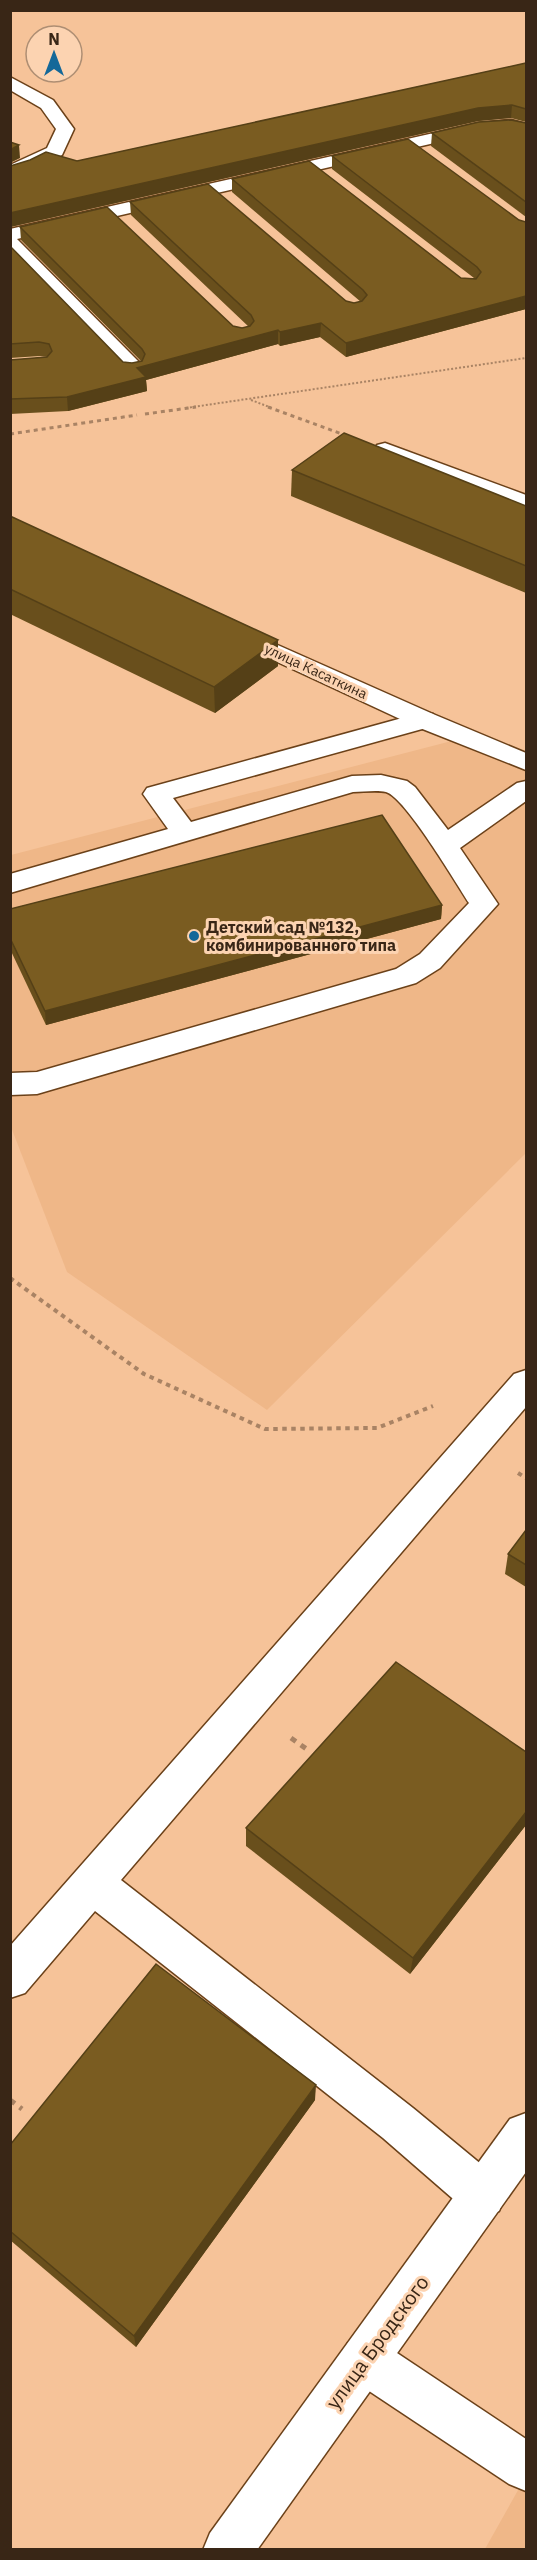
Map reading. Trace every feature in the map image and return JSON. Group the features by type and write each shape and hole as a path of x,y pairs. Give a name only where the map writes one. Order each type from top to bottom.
{"street":[{"path":"10,82 47,104 65,129 55,151 24,167 10,171"},
{"path":"10,235 478,128 512,125 526,130"},
{"path":"412,144 431,158"},
{"path":"314,166 332,180"},
{"path":"213,189 230,204"},
{"path":"112,212 129,228"},
{"path":"10,243 133,369"},
{"path":"385,450 526,502"},
{"name":"улица Касаткина","path":"217,625 424,720 526,762"},
{"path":"184,832 156,794 424,720"},
{"path":"10,884 352,784 386,783 401,788 484,904 430,961 405,976 37,1083 10,1084"},
{"path":"444,846 526,789"},
{"path":"10,1977 526,1384"},
{"path":"92,1883 398,2123 483,2195"},
{"name":"улица Бродского","path":"227,2550 526,2135"},
{"path":"364,2360 526,2468"}],"path":[{"path":"10,434 526,358"},
{"path":"248,399 385,450"},
{"path":"10,1278 144,1374 266,1429 377,1428 443,1402"},
{"path":"10,2100 22,2109"}],"shaded area":[{"path":"471,736 526,763 526,1153 267,1410 67,1272 11,1127 11,855"},
{"path":"526,2476 526,2549 485,2549"}],"building":[{"path":"526,63 526,109 512,105 478,108 10,213 10,166 46,152 77,161"},
{"path":"511,120 526,123 526,202 432,133 479,122"},
{"path":"408,139 519,220 526,222 526,296 346,343 321,323 280,332 278,330 137,368 146,377 67,397 10,399 10,360 47,357 52,351 49,344 39,342 10,344 10,246 123,362 142,361 145,354 20,227 107,207 233,326 242,328 250,326 254,321 251,315 130,202 208,184 346,301 354,303 362,301 367,295 363,290 232,179 309,161 461,278 476,279 481,272 477,267 332,156"},
{"path":"10,142 19,145 10,150"},
{"path":"344,433 526,506 526,566 292,470"},
{"path":"10,516 278,640 214,687 10,589"},
{"name":"Детский сад №132, комбинированного типа","path":"382,815 442,905 45,1011 10,938 10,909"},
{"path":"526,1530 526,1565 508,1554"},
{"path":"396,1662 526,1752 526,1812 413,1958 246,1828"},
{"path":"156,1964 316,2085 134,2336 10,2231 10,2145"}],"place":[{"name":"Детский сад №132, комбинированного типа","path":"194,936"}]}
